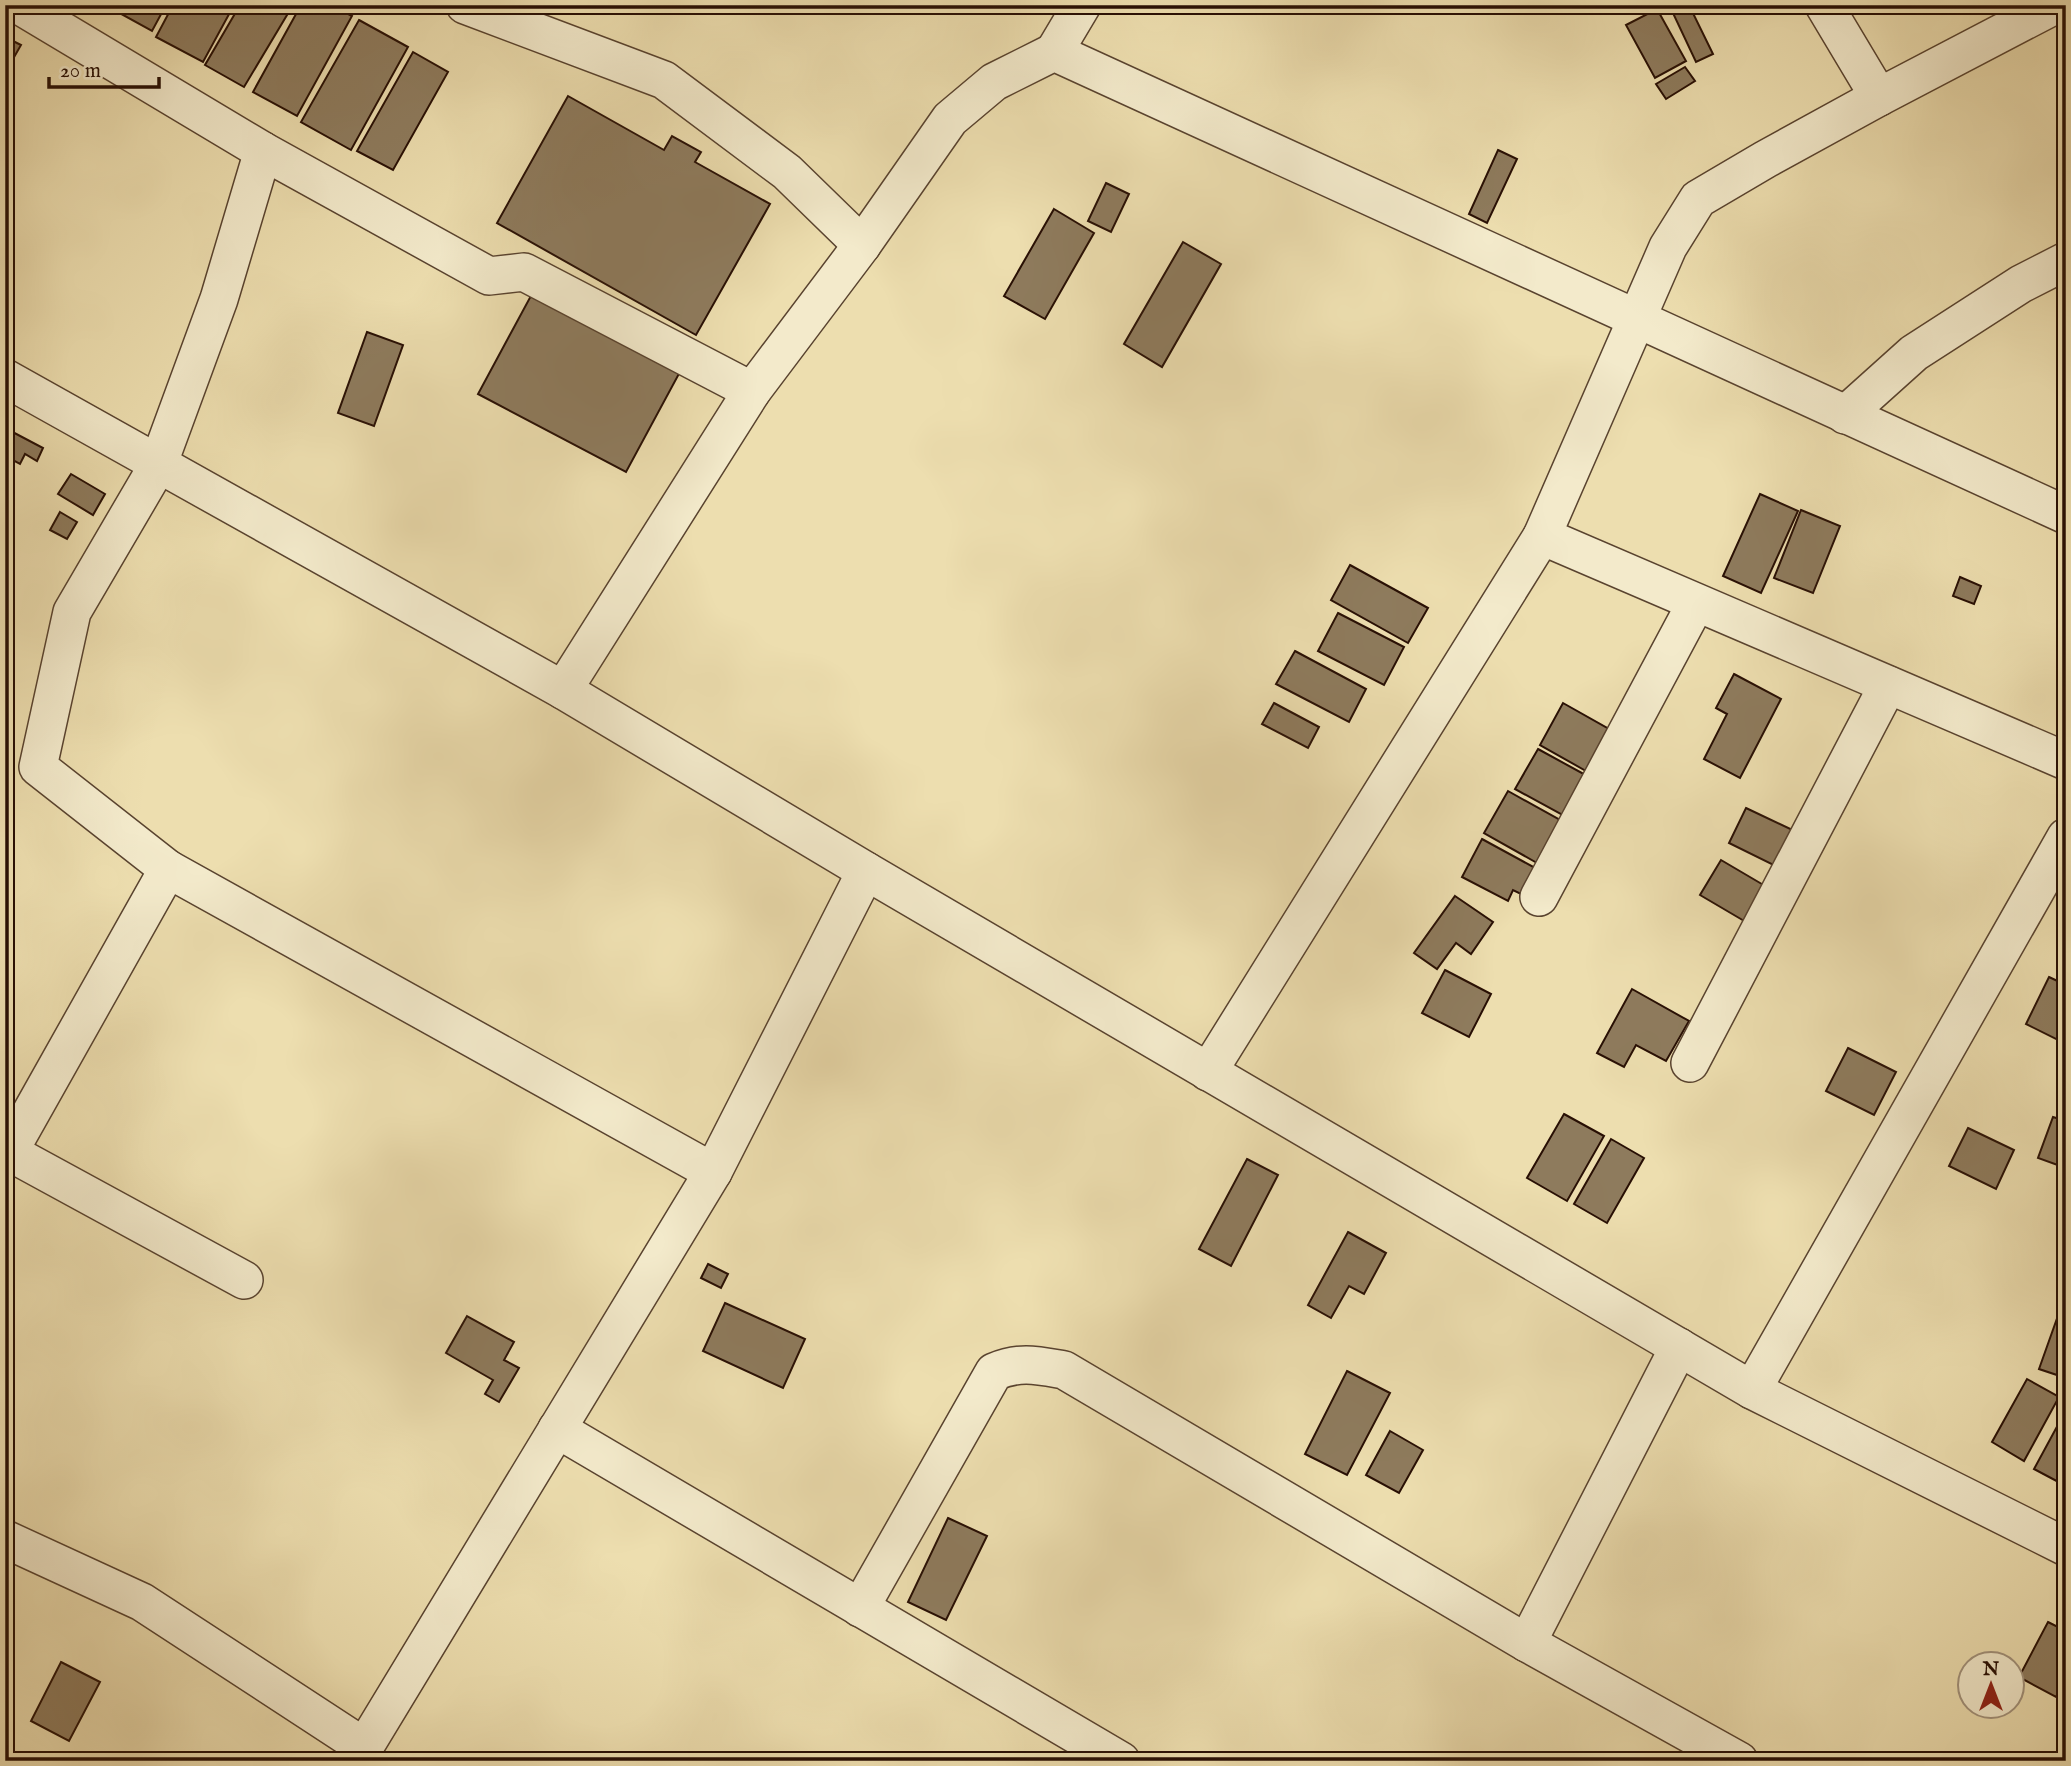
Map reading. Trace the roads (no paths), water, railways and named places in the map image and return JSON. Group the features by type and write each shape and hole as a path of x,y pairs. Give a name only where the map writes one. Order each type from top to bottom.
{"street":[{"path":"19,5 263,151 489,276 524,272 752,391"},
{"path":"465,5 664,80 787,172 862,245"},
{"path":"563,690 752,391 862,245 950,119 994,82 1054,52 1082,5"},
{"path":"1824,5 1879,97"},
{"path":"1208,1072 1542,536 1668,247 1698,199 1879,97 2055,5"},
{"path":"1054,52 2066,515"},
{"path":"263,151 219,299 158,465 72,612 38,767 168,869 713,1172"},
{"path":"1845,415 1914,353 2021,284 2066,261"},
{"path":"5,378 563,690 866,871 1752,1390 2066,1547"},
{"path":"1542,536 2066,761"},
{"path":"1539,897 1696,603"},
{"path":"1690,1063 1888,685"},
{"path":"1752,1390 2066,837"},
{"path":"168,869 7,1155 244,1280"},
{"path":"5,1539 142,1602 360,1754 713,1172 866,871"},
{"path":"1527,1643 1679,1347"},
{"path":"860,1608 994,1372 1011,1364 1035,1364 1064,1370 1527,1643 1740,1761"},
{"path":"557,1429 860,1608 1100,1755"}]}
